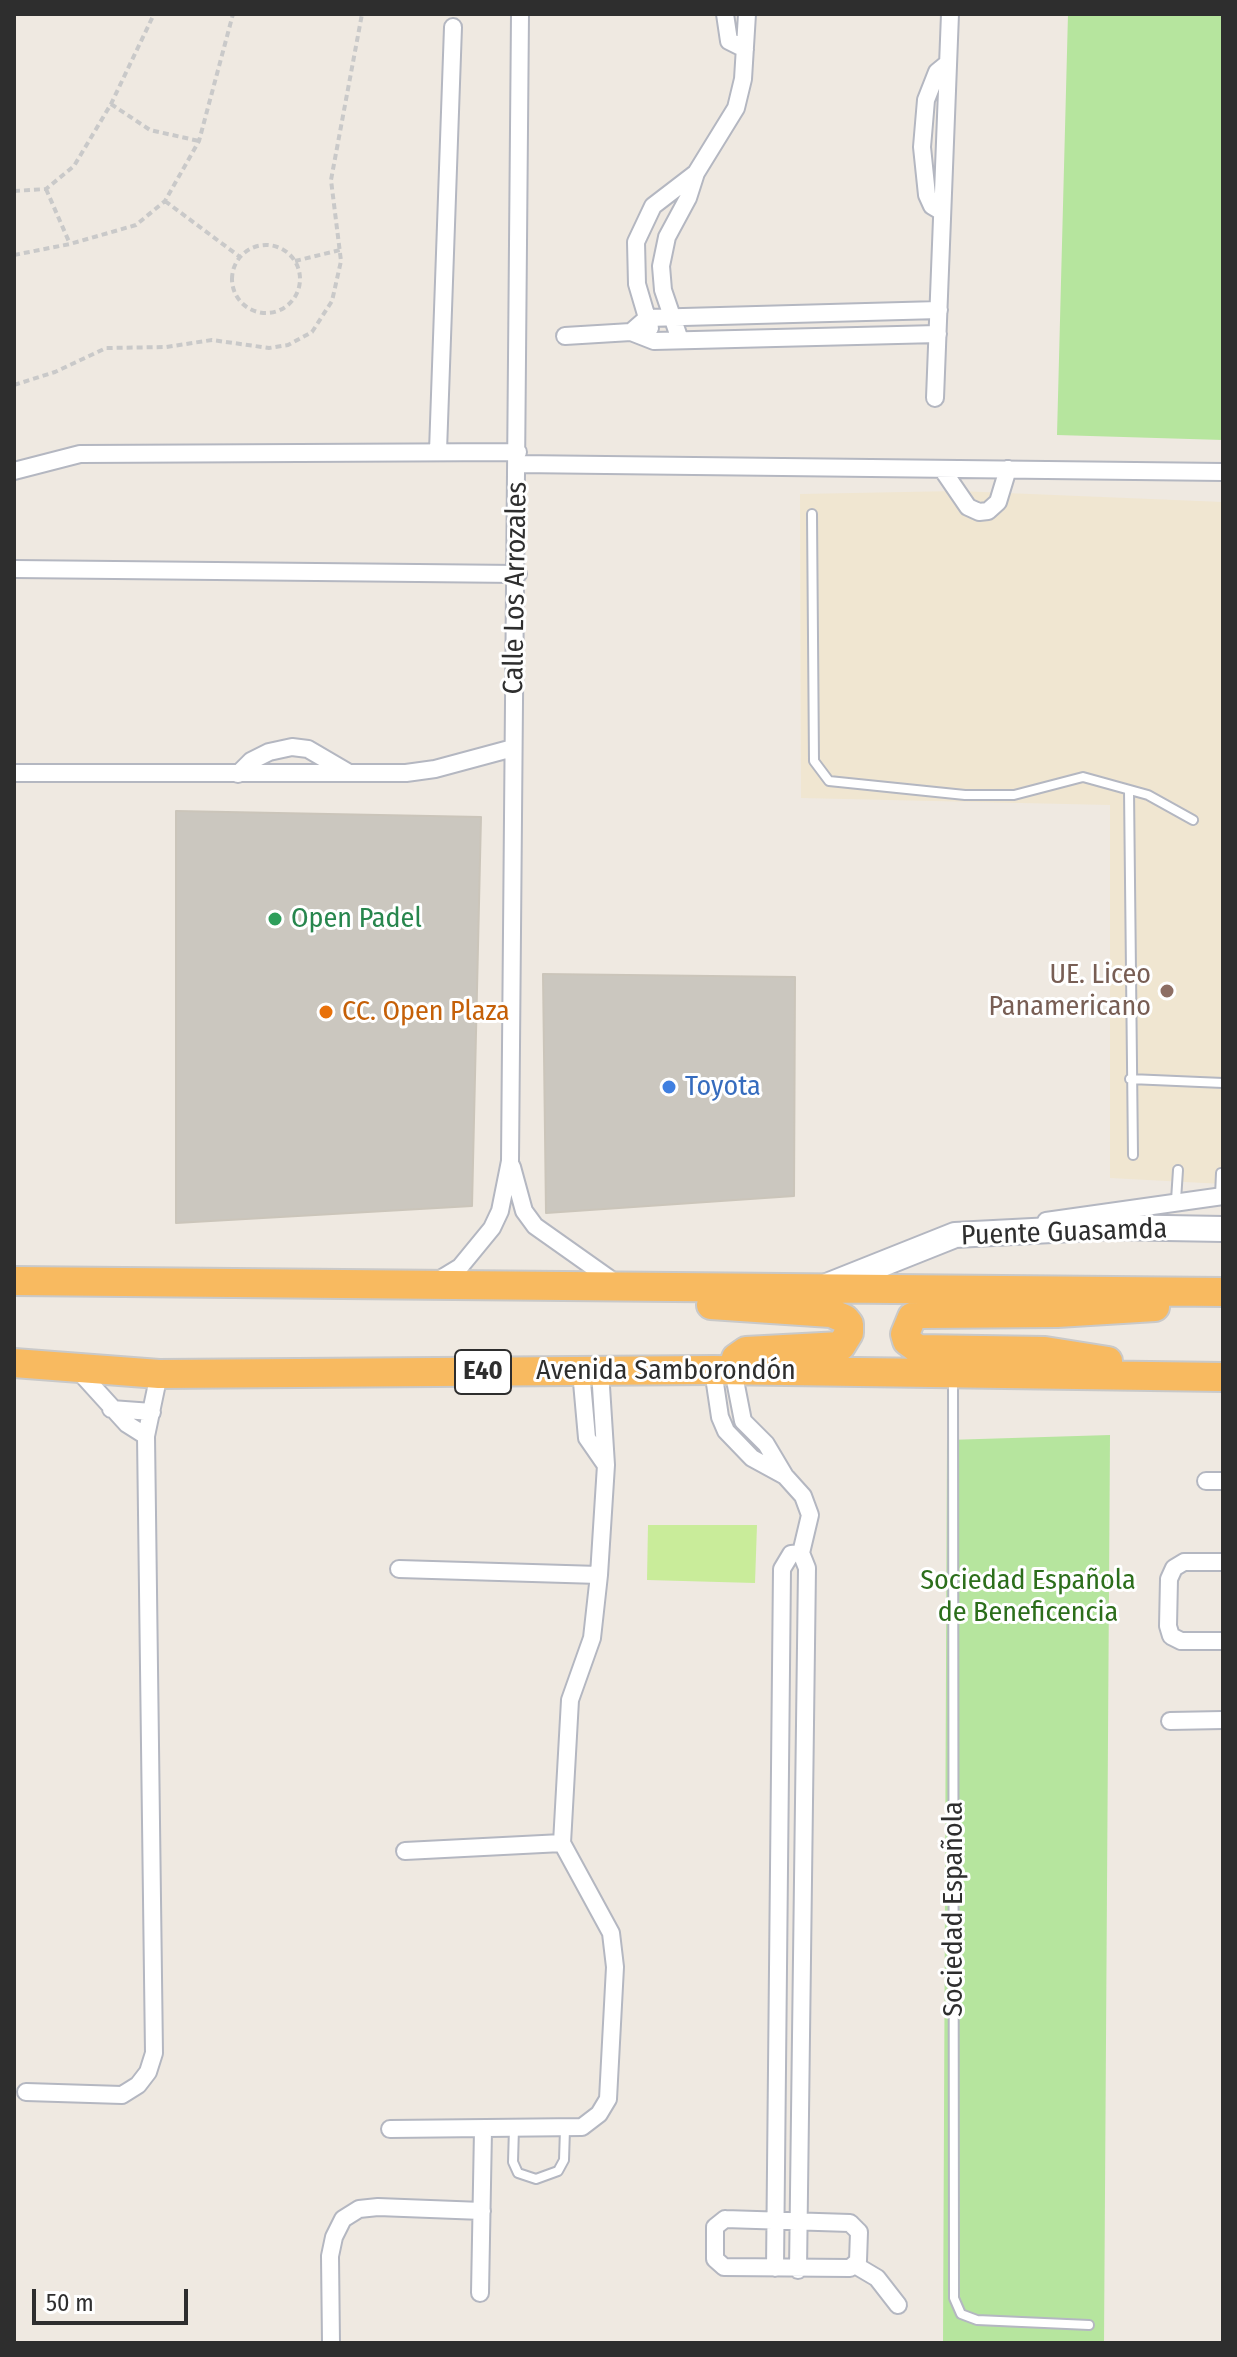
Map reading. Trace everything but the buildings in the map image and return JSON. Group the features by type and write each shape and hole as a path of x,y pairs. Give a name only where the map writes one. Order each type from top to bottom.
{"highway":[{"path":"14,1281 1223,1292"},
{"path":"623,1287 680,1303 831,1313 849,1324 849,1333 841,1346 746,1351 723,1370"},
{"path":"1216,1376 1045,1351 918,1349 907,1341 905,1334 912,1317 920,1314 1113,1311 1223,1300"},
{"name":"Avenida Samborondón","path":"14,1363 159,1374 723,1370 1216,1376"}],"main road":[{"name":"Puente Guasamda","path":"819,1289 955,1235 1110,1227 1223,1229"}],"street":[{"name":"Calle Los Arrozales","path":"434,1283 460,1267 492,1228 500,1211 510,1161 513,748 518,574 520,14"},
{"path":"725,14 729,41 745,49"},
{"path":"680,340 663,290 661,266 667,237 688,198 696,173 736,108 742,88 747,14"},
{"path":"935,398 950,14"},
{"path":"438,451 453,27"},
{"path":"654,341 635,265 639,233 653,206 696,173"},
{"path":"631,332 647,318 939,310"},
{"path":"799,314 801,337"},
{"path":"565,336 631,332 654,341 938,334"},
{"path":"14,471 80,454 438,451 518,458 942,469 1223,472"},
{"path":"942,469 968,507 979,512 988,511 998,502 1008,469"},
{"path":"14,569 518,574"},
{"path":"238,774 251,761 269,752 292,747 308,749 350,774"},
{"path":"14,773 350,774 435,769 513,748"},
{"name":"Calle Los Arrozales","path":"510,1161 524,1211 535,1226 623,1287"},
{"path":"955,1235 1176,1200 1221,1196"},
{"path":"77,1369 111,1409 146,1436"},
{"path":"723,1370 743,1421 766,1444 785,1476 803,1496 810,1515 801,1553 807,1568 798,2270"},
{"path":"390,2129 582,2127 599,2114 608,2099 615,1967 611,1933 562,1843 570,1700 592,1638 606,1465 587,1438 590,1371"},
{"path":"26,2092 122,2095 138,2085 148,2072 154,2053 146,1436 159,1374"},
{"path":"111,1409 152,1412"},
{"path":"775,2268 778,2220 782,1569 791,1554 801,1553"},
{"path":"1223,1562 1184,1562 1174,1568 1169,1579 1168,1626 1171,1636 1181,1641 1223,1641"},
{"path":"399,1569 599,1575"},
{"path":"782,1666 805,1665"},
{"path":"1170,1721 1223,1720"},
{"path":"781,1807 804,1807"},
{"path":"405,1851 562,1843"},
{"path":"780,1959 803,1958"},
{"path":"779,2037 802,2038"},
{"path":"779,2113 801,2114"},
{"path":"480,2293 483,2130"},
{"path":"331,2343 330,2256 334,2237 343,2219 359,2209 378,2207 482,2211"},
{"path":"855,2265 859,2232 850,2223 725,2219 715,2227 718,2265 798,2270 855,2265 877,2278 898,2305"}],"lane":[{"path":"812,514 814,761 829,781 965,795 1014,795 1083,777 1163,801 1193,820"},
{"path":"1129,790 1133,1155"},
{"path":"1130,1079 1223,1083"},
{"path":"1176,1200 1178,1170"},
{"path":"1221,1173 1221,1196"},
{"name":"Sociedad Española","path":"953,1373 954,2298 961,2314 977,2320 1089,2325"},
{"path":"514,2128 513,2162 518,2173 536,2179 558,2171 564,2160 565,2129"}],"path":[{"path":"14,191 46,189 74,166 111,104 154,14"},
{"path":"14,255 70,244 136,225 165,201 199,141 233,14"},
{"path":"14,385 55,372 106,348 166,347 212,340 248,347 288,345 312,332 332,301 341,261 331,180 350,64 362,14"},
{"path":"111,104 150,130 199,141"},
{"path":"46,189 70,244"},
{"path":"165,201 240,257"},
{"path":"269,245 279,247 295,261 300,281 298,292 284,308 264,313 244,305 233,287 235,266 240,257 248,250 269,245"},
{"path":"295,261 340,249"}],"shaded area":[{"name":"UE. Liceo Panamericano","path":"958,491 1223,502 1223,1184 1110,1178 1110,805 801,798 800,494"}],"green space":[{"path":"1068,14 1223,14 1223,440 1057,435"},
{"name":"Sociedad Española de Beneficencia","path":"1110,1435 1104,2343 943,2343 947,1440"},
{"path":"648,1525 757,1525 755,1583 647,1580"}],"place":[{"name":"Open Padel","path":"275,919"},
{"name":"UE. Liceo Panamericano","path":"1167,991"},
{"name":"CC. Open Plaza","path":"326,1012"},
{"name":"Toyota","path":"669,1087"}]}
